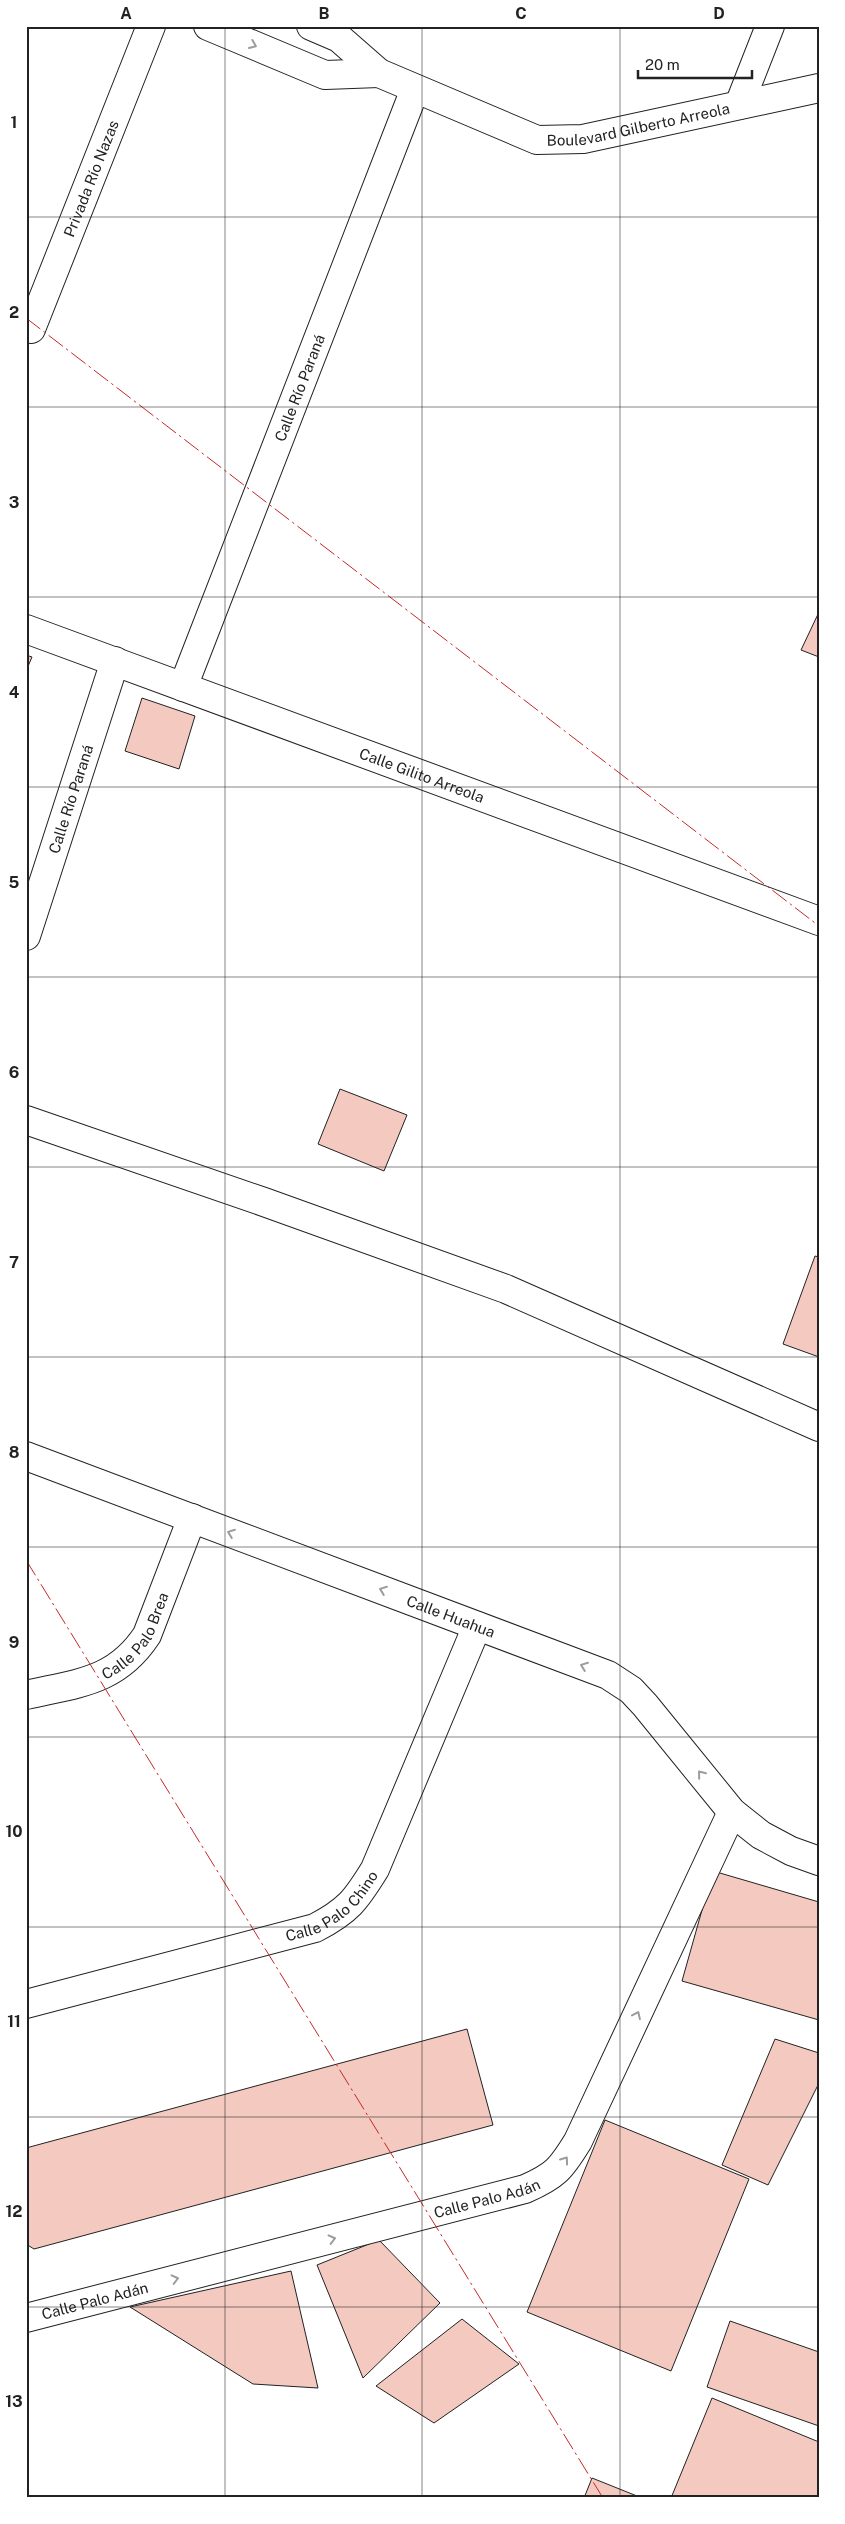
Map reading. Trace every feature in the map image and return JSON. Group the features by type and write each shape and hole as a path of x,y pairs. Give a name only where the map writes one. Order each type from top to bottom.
{"street":[{"name":"Privada Río Nazas","path":"31,329 151,26"},
{"name":"Boulevard Gilberto Arreola","path":"208,26 325,75 379,73 537,140 583,139 819,88"},
{"name":"Boulevard Gilberto Arreola","path":"311,26 342,32 379,73"},
{"path":"739,105 770,26"},
{"path":"325,75 342,32"},
{"name":"Calle Río Paraná","path":"183,687 415,88"},
{"name":"Calle Gilito Arreola","path":"26,629 819,921"},
{"name":"Calle Río Paraná","path":"26,936 114,661"},
{"path":"26,1120 264,1202 506,1289 819,1427"},
{"name":"Calle Huahua","path":"26,1456 608,1675 631,1690 645,1704 732,1812 761,1835 791,1851 819,1861"},
{"name":"Calle Palo Brea","path":"26,1695 100,1677 120,1666 137,1650 147,1635 192,1518"},
{"name":"Calle Palo Chino","path":"26,2004 315,1928 341,1914 361,1891 375,1869 477,1626"},
{"name":"Calle Palo Adán","path":"26,2318 525,2189 550,2178 565,2162 578,2141 732,1812"}],"building":[{"path":"819,612 819,657 801,650"},
{"path":"26,655 32,657 26,671"},
{"path":"142,698 195,716 179,769 125,751"},
{"path":"340,1089 407,1115 384,1171 318,1144"},
{"path":"815,1256 819,1257 819,1357 783,1344"},
{"path":"713,1871 819,1902 819,2020 682,1981"},
{"path":"467,2029 493,2125 34,2249 26,2244 26,2148"},
{"path":"775,2039 819,2053 819,2083 768,2185 722,2165"},
{"path":"605,2120 749,2179 671,2371 527,2312"},
{"path":"379,2240 440,2303 363,2378 317,2265"},
{"path":"291,2271 318,2388 253,2384 130,2307"},
{"path":"462,2319 519,2364 434,2423 376,2386"},
{"path":"730,2321 819,2352 819,2426 707,2387"},
{"path":"712,2398 819,2442 819,2498 671,2498"},
{"path":"592,2478 642,2498 584,2498"}],"power":[{"path":"26,318 819,926"},
{"path":"26,1560 603,2498"}]}
